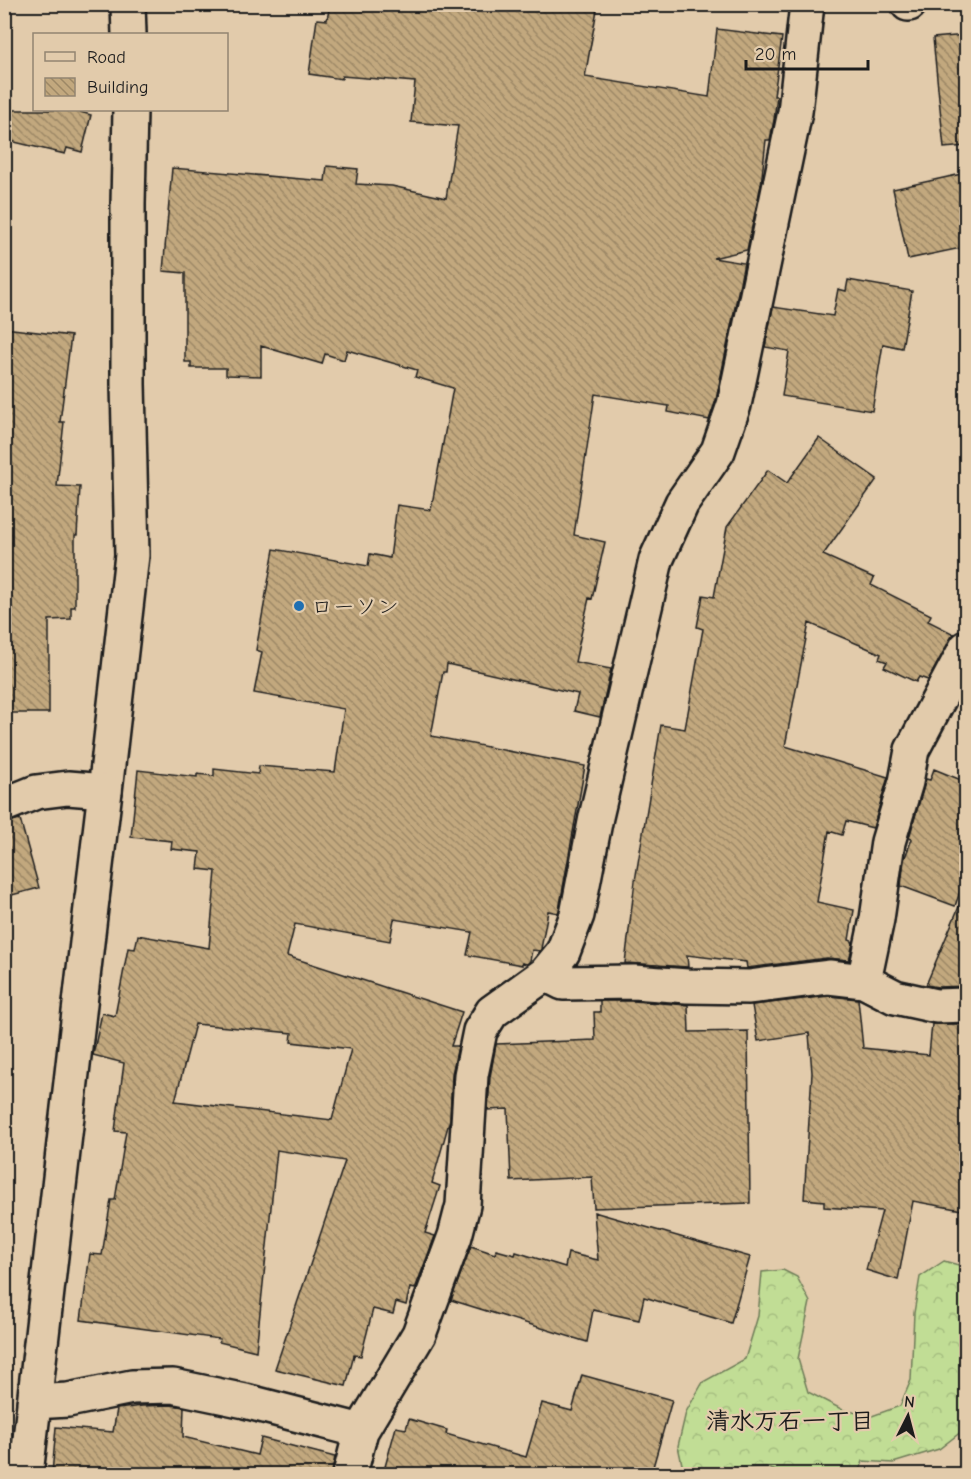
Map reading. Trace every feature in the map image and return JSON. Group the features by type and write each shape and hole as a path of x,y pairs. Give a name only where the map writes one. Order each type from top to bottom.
{"street":[{"path":"128,4 129,33"},
{"path":"350,1474 361,1431 419,1334 455,1236 463,1205 471,1075 480,1031 492,1012 545,974 563,952 577,915 596,817 656,560 682,503 718,451 734,405 795,112 807,4"},
{"path":"26,1474 132,555 128,384 130,111"},
{"path":"864,981 877,919 888,842 906,782 912,750 966,648"},
{"path":"4,805 36,792 68,788 105,791"},
{"path":"545,974 563,983 634,982 697,987 749,987 829,977 864,981 895,997 936,1006 966,1005"},
{"path":"34,1402 68,1400 132,1387 173,1386 245,1401 361,1431"}],"green space":[{"path":"944,1261 966,1267 966,1428 939,1449 893,1463 863,1461 859,1474 784,1474 766,1467 727,1468 692,1474 683,1469 678,1446 686,1412 703,1382 745,1359 758,1316 762,1272 783,1270 797,1277 810,1302 798,1359 808,1392 843,1410 872,1416 900,1406 911,1380 914,1313 920,1277"}],"building":[{"path":"330,4 598,4 585,77 709,97 717,29 782,37 774,96 777,96 774,120 770,140 766,140 761,185 747,250 713,258 744,263 716,400 709,420 668,412 669,406 595,394 574,535 605,542 592,599 589,598 575,662 611,669 600,717 574,711 578,694 447,664 446,672 443,672 431,736 585,766 559,910 558,913 548,911 540,951 532,950 530,961 522,965 467,955 472,932 394,919 390,941 295,924 287,956 462,1012 451,1046 458,1046 452,1074 450,1119 432,1183 440,1186 425,1233 435,1236 415,1289 410,1288 406,1305 396,1302 393,1314 373,1309 361,1356 354,1355 346,1386 275,1369 345,1161 277,1150 256,1351 219,1342 220,1339 81,1320 90,1254 102,1255 111,1200 115,1200 126,1132 115,1131 124,1063 93,1055 102,1013 115,1016 128,948 135,949 138,935 209,948 216,871 198,869 200,852 171,849 172,841 131,837 138,770 197,777 197,774 214,776 214,769 258,774 259,766 335,772 344,709 254,693 262,652 256,650 274,549 368,566 370,554 390,558 397,505 431,510 453,388 415,377 417,370 347,350 344,360 325,354 322,364 261,346 261,376 226,375 226,368 191,368 191,362 185,362 185,273 163,271 172,168 325,181 327,166 358,169 356,184 392,186 446,198 458,126 411,122 415,82 342,76 342,79 309,74 317,19 327,20","holes":["195,1024 292,1033 291,1042 351,1049 332,1120 175,1101"]},
{"path":"966,35 966,146 944,148 933,38"},
{"path":"13,110 77,111 91,115 82,152 67,148 65,154 6,140"},
{"path":"966,173 966,247 908,259 893,189"},
{"path":"848,280 912,291 902,348 883,344 872,411 782,396 789,351 765,347 773,307 833,316 838,289 846,291"},
{"path":"4,328 71,336 60,422 64,422 57,486 80,487 77,535 75,535 75,607 71,607 71,619 49,620 49,713 4,713"},
{"path":"819,438 877,479 823,555 874,578 871,585 931,615 928,621 954,634 928,680 919,677 916,682 884,667 887,662 879,659 881,654 809,623 785,746 888,777 873,828 846,821 842,835 829,831 817,902 854,910 849,940 853,944 849,960 827,958 747,968 746,962 687,955 688,967 625,963 635,881 661,725 685,729 703,629 697,627 703,595 714,597 727,527 768,470 787,483"},
{"path":"934,769 966,782 966,875 955,906 901,886 904,860 912,839 909,838 926,779 930,780"},
{"path":"20,819 39,888 4,897 4,823"},
{"path":"966,890 966,986 926,985"},
{"path":"829,996 858,999 863,1048 929,1055 932,1024 966,1024 966,1199 964,1198 962,1210 913,1201 898,1280 866,1270 882,1211 824,1207 824,1201 804,1199 812,1073 809,1033 758,1041 752,1005"},
{"path":"600,1001 688,1005 689,1032 748,1031 750,1203 594,1208 592,1177 511,1181 508,1109 488,1110 490,1077 496,1044 595,1040 594,1012 600,1012"},
{"path":"594,1212 750,1257 731,1323 644,1297 639,1320 593,1310 587,1342 451,1300 471,1246 495,1254 496,1250 515,1255 516,1252 565,1267 568,1253 598,1260"},
{"path":"582,1375 672,1400 651,1474 383,1474 396,1427 406,1429 409,1419 447,1430 446,1434 526,1457 542,1403 572,1411"},
{"path":"171,1405 184,1407 183,1437 257,1455 261,1438 335,1457 332,1474 52,1474 56,1427 113,1432 117,1409"}],"place":[{"name":"ローソン","path":"299,606"}],"district":[{"name":"清水万石一丁目","path":"790,1421"}]}
